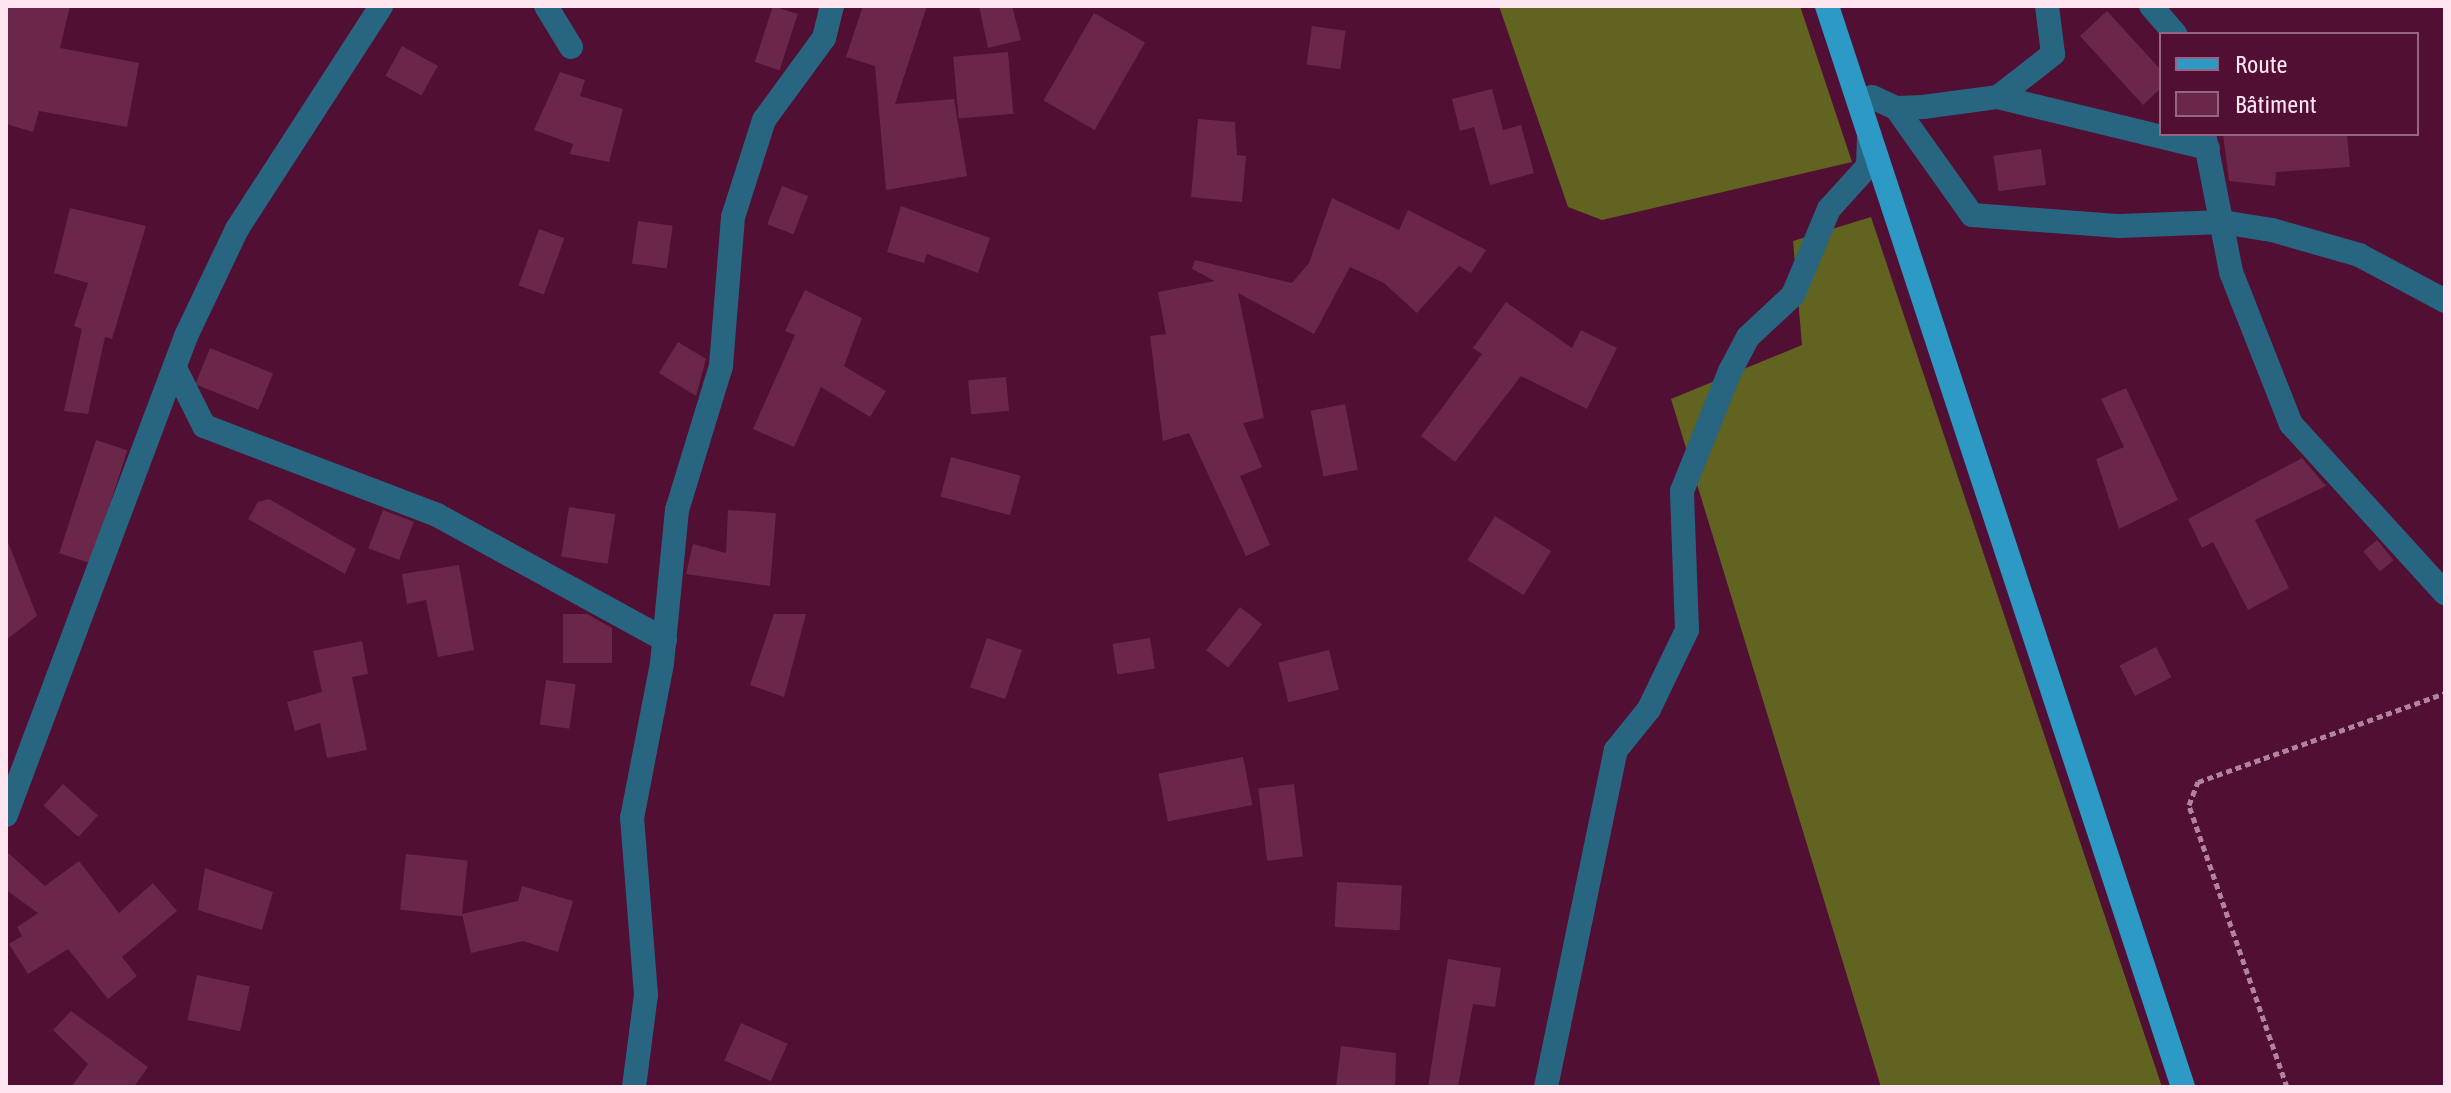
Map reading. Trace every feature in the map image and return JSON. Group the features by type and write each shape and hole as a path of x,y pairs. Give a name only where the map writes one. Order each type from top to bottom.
{"main road":[{"path":"1827,6 2183,1087"}],"street":[{"path":"6,815 175,368 237,229 381,6"},
{"path":"546,6 571,47"},
{"path":"634,1087 646,995 632,818 665,640 677,510 721,366 733,217 764,120 824,38 832,6"},
{"path":"1998,97 2053,54 2047,6"},
{"path":"2151,6 2173,32"},
{"path":"1860,103 1872,97 1896,108 1972,215 2120,226 2222,222 2359,255 2445,301"},
{"path":"1896,108 1998,97 2159,131"},
{"path":"1546,1087 1616,750 1649,709 1687,630 1682,491 1748,337 1793,295 1829,209 1868,166 1869,134"},
{"path":"2182,136 2206,141 2231,272 2291,424 2445,593"},
{"path":"175,368 204,426 437,515 665,640"}],"path":[{"path":"2287,1087 2189,805 2198,782 2445,693"}],"shaded area":[{"path":"1499,6 1800,6 1852,162 1602,220 1568,207"},
{"path":"1871,217 2162,1087 1881,1087 1671,399 1802,345 1793,241"}],"building":[{"path":"6,6 70,6 60,48 139,63 127,127 39,111 33,132 6,124"},
{"path":"773,6 798,14 779,70 755,62"},
{"path":"863,6 927,6 895,104 954,99 967,176 886,190 875,66 846,57"},
{"path":"979,6 1012,6 1021,40 988,48"},
{"path":"2107,11 2159,68 2159,90 2143,105 2080,36"},
{"path":"1094,13 1145,42 1095,130 1044,100"},
{"path":"1312,26 1346,31 1340,69 1307,65"},
{"path":"402,46 438,66 421,96 386,76"},
{"path":"1008,52 1013,114 959,119 953,57"},
{"path":"560,72 585,80 580,96 623,109 609,162 570,154 573,144 534,130"},
{"path":"1492,89 1503,130 1521,125 1534,173 1490,185 1474,127 1460,131 1452,99"},
{"path":"1198,119 1235,122 1237,155 1246,156 1242,202 1191,197"},
{"path":"2223,136 2347,136 2350,167 2276,172 2275,186 2229,181"},
{"path":"2041,149 2046,185 1998,191 1993,156"},
{"path":"782,186 808,196 793,234 767,224"},
{"path":"1332,198 1399,230 1408,210 1486,250 1471,273 1459,266 1417,313 1384,283 1350,267 1314,334 1238,293 1264,418 1243,423 1262,467 1240,476 1270,545 1246,556 1189,433 1163,441 1150,336 1166,334 1158,292 1215,281 1192,269 1195,260 1292,283 1309,263"},
{"path":"901,206 990,238 978,273 927,254 924,263 887,252"},
{"path":"70,208 146,226 112,339 105,337 88,414 64,411 82,329 74,326 88,283 54,273"},
{"path":"638,221 673,226 667,268 632,264"},
{"path":"539,229 564,238 544,295 518,285"},
{"path":"805,290 862,318 844,366 886,391 870,417 821,387 794,447 753,429 795,335 785,331"},
{"path":"1506,302 1572,348 1581,330 1617,348 1587,409 1521,376 1455,462 1421,436 1482,354 1473,348"},
{"path":"678,342 706,359 696,396 659,373"},
{"path":"210,348 273,373 258,410 195,384"},
{"path":"1006,377 1009,411 971,414 968,380"},
{"path":"2126,388 2178,500 2119,529 2096,459 2124,447 2101,399"},
{"path":"1345,404 1358,470 1323,476 1311,411"},
{"path":"96,440 127,450 91,563 59,553"},
{"path":"951,457 1021,476 1010,515 940,497"},
{"path":"2302,458 2326,486 2255,520 2289,588 2248,610 2213,542 2202,548 2188,519"},
{"path":"269,499 356,549 345,574 248,519 258,502"},
{"path":"569,507 615,514 608,564 561,556"},
{"path":"383,510 414,522 399,560 368,548"},
{"path":"728,510 776,513 770,586 686,574 693,544 726,553"},
{"path":"1495,516 1551,551 1523,595 1467,560"},
{"path":"6,537 37,616 6,640"},
{"path":"2377,540 2394,560 2380,571 2363,552"},
{"path":"459,565 474,650 438,657 426,600 407,604 402,574"},
{"path":"1240,607 1262,624 1228,668 1206,650"},
{"path":"563,614 587,614 612,628 612,663 563,663"},
{"path":"774,614 806,614 784,697 750,685"},
{"path":"987,638 1022,650 1005,699 970,687"},
{"path":"1150,638 1155,669 1117,675 1112,644"},
{"path":"362,641 368,674 352,677 367,750 327,758 320,723 295,731 287,702 322,692 313,651"},
{"path":"2156,647 2171,677 2135,696 2119,666"},
{"path":"1329,650 1339,690 1288,702 1279,663"},
{"path":"546,680 576,684 569,729 540,725"},
{"path":"1243,757 1252,805 1168,822 1159,773"},
{"path":"63,784 98,815 79,837 44,806"},
{"path":"1294,784 1303,856 1267,861 1258,788"},
{"path":"6,851 45,886 79,861 119,913 153,883 177,911 122,957 137,976 108,999 68,949 28,974 9,944 22,936 17,927 38,913 6,890"},
{"path":"406,854 468,860 462,916 400,910"},
{"path":"205,868 273,892 262,930 198,910"},
{"path":"1337,882 1402,885 1400,930 1335,927"},
{"path":"522,886 573,901 558,952 523,941 471,953 462,914 518,901"},
{"path":"1448,959 1501,968 1495,1007 1473,1004 1458,1087 1428,1087"},
{"path":"197,975 250,986 240,1031 187,1020"},
{"path":"71,1011 148,1067 134,1087 71,1087 88,1064 53,1030"},
{"path":"741,1023 788,1044 771,1081 724,1060"},
{"path":"1341,1046 1396,1053 1395,1087 1336,1087"}]}
